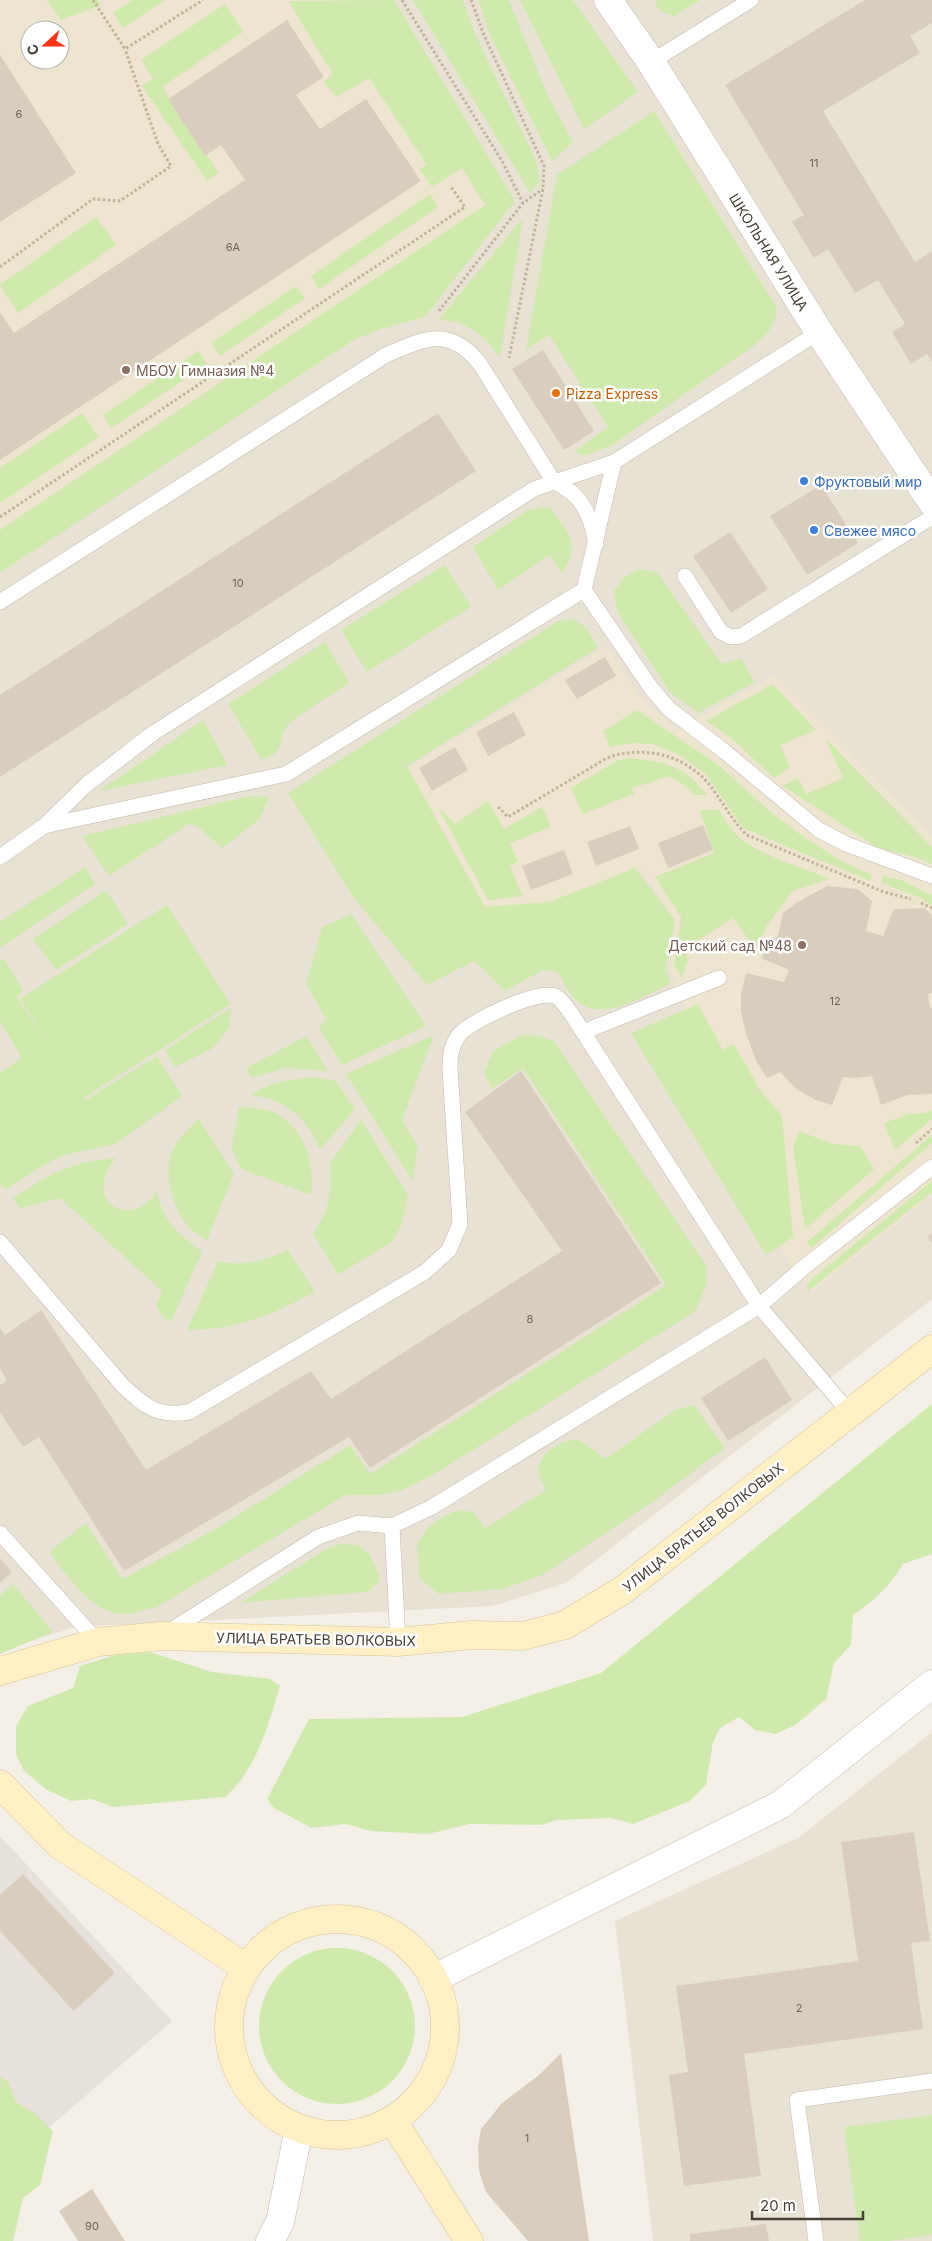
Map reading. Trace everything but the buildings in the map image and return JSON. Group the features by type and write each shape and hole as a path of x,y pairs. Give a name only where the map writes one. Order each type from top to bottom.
{"street":[{"name":"ШКОЛЬНАЯ УЛИЦА","path":"608,0 651,62 819,332 932,505"},
{"name":"УЛИЦА БРАТЬЕВ ВОЛКОВЫХ","path":"0,1672 98,1642 161,1636 398,1642 471,1636 523,1636 566,1625 623,1590 932,1348"},
{"path":"434,1978 780,1805 932,1684"},
{"path":"0,1784 60,1845 246,1968"},
{"path":"327,1919 359,1921 389,1932 415,1952 434,1978 444,2010 444,2042 442,2050 435,2073 418,2100 393,2120 363,2133 331,2136 299,2129 271,2114 248,2090 234,2061 228,2029 232,1997 246,1968 268,1944 296,1927 327,1919"},
{"path":"393,2120 469,2241"},
{"path":"280,2235 299,2129"}],"lane":[{"path":"651,62 752,0"},
{"path":"0,858 44,826 86,785 152,734 534,489 614,462 819,332"},
{"path":"0,602 386,355 414,343 437,338 457,342 468,349 501,397 554,482 576,495 587,512 596,544"},
{"path":"44,826 286,774 584,590 614,462"},
{"path":"685,576 721,632 730,637 741,636 932,505"},
{"path":"584,590 650,688 669,709 724,751 819,830 846,844 932,876"},
{"path":"583,1032 719,978"},
{"path":"0,1242 123,1386 147,1407 160,1413 174,1415 189,1412 424,1272 448,1250 460,1224 450,1069 451,1051 460,1034 526,998 544,994 556,997 583,1032 759,1306 850,1413"},
{"path":"161,1636 318,1537 358,1523 392,1526 402,1523 432,1507 759,1306 803,1268 932,1166"},
{"path":"392,1526 398,1642"},
{"path":"0,1532 98,1642"},
{"path":"816,2241 796,2100 932,2081"}],"path":[{"path":"0,267 93,199 120,201 171,166 158,144 125,50 93,0"},
{"path":"125,50 203,0"},
{"path":"402,0 502,161 523,203"},
{"path":"471,0 484,35 544,166 543,189 501,397"},
{"path":"0,517 464,207 451,187"},
{"path":"414,343 523,203 543,189"},
{"path":"498,807 508,817 607,758 622,752 666,755 688,765 700,774 737,826 746,835 884,892 917,901 932,908"}],"shaded area":[{"path":"0,0 932,0 932,1299 566,1583 492,1606 75,1627 0,1651"},
{"name":"МБОУ Гимназия №4","path":"0,0 374,0 502,204 0,536"},
{"name":"Детский сад №48","path":"607,646 644,702 677,729 776,675 932,836 932,1195 812,1292 779,1247 670,970 675,920 640,868 548,905 483,910 403,771"},
{"path":"932,1732 932,2241 653,2241 615,1921 798,1838"},
{"path":"0,1836 172,2021 31,2143 0,2111"}],"green space":[{"path":"47,0 98,0 101,5 61,20"},
{"path":"133,0 165,0 123,28 113,13"},
{"path":"394,0 515,201 425,317 381,329 354,340 0,573 0,530 485,205 462,168 432,187 419,169 427,165 369,78 336,97 324,82 333,74 288,1"},
{"path":"413,0 463,0 476,36 537,163 540,181 530,193"},
{"path":"478,0 509,0 547,94 573,142 552,161 490,35"},
{"path":"520,0 573,0 638,92 584,129"},
{"path":"656,0 700,0 675,16 666,14 656,6"},
{"path":"225,4 243,32 162,87 219,173 207,181 142,86 153,79 141,60"},
{"path":"654,111 777,308 776,314 771,328 756,344 611,446 586,455 574,452 608,427 549,335 526,350 557,175"},
{"path":"430,194 438,207 319,289 311,276"},
{"path":"96,217 116,245 18,313 0,285"},
{"path":"523,218 500,357 474,330 458,323 438,320"},
{"path":"296,286 305,298 220,356 211,343"},
{"path":"198,351 207,364 112,428 103,415"},
{"path":"82,413 99,437 0,503 0,468"},
{"path":"544,507 551,508 571,539 571,554 562,574 550,555 498,590 473,547 526,511"},
{"path":"445,565 471,607 367,672 341,630"},
{"path":"640,569 657,572 722,664 741,658 755,682 698,713 670,692 623,621 616,607 614,591 624,577"},
{"path":"572,619 586,627 598,648 407,766 485,907 549,902 635,868 675,920 666,968 670,984 635,1001 609,1009 585,1006 575,999 558,972 543,970 505,991 474,961 427,985 353,897 288,793 558,621"},
{"path":"325,642 350,683 292,721 284,731 278,750 269,757 261,759 228,704"},
{"path":"773,684 816,730 781,745 790,768 774,778 731,738 706,721"},
{"path":"637,710 717,764 772,813 804,837 838,859 872,875 870,881 743,828 706,774 680,755 652,744 633,743 610,747 603,731"},
{"path":"203,720 228,765 99,791"},
{"path":"825,738 932,847 932,864 915,857 878,848 783,786 798,778 806,794 843,778"},
{"path":"629,758 654,761 682,771 699,785 707,795 694,795 683,784 670,776 632,788 634,794 583,814 571,788 616,761"},
{"path":"249,796 269,797 259,820 222,848 199,828 189,824 109,876 82,836"},
{"path":"488,801 504,829 542,807 551,827 510,843 518,862 510,865 522,896 488,900 438,807 455,824"},
{"path":"700,810 719,810 734,832 748,844 770,856 830,879 793,891 769,922 755,948 733,918 684,949 688,960 682,978 674,965 681,917 655,877 714,853"},
{"path":"85,867 95,884 0,948 0,922"},
{"path":"882,876 901,880 932,895 932,905 921,898 881,883"},
{"path":"106,890 128,924 56,970 33,939"},
{"path":"167,905 231,1004 84,1098 86,1100 157,1056 182,1096 116,1144 64,1155 6,1189 0,1184 0,1072 22,1058 0,1022 0,961 4,959 23,990 17,998 48,1043 20,999"},
{"path":"351,914 426,1026 342,1065 319,1028 326,1019 306,984 322,927"},
{"path":"698,1004 723,1050 734,1044 760,1090 782,1116 793,1237 766,1255 631,1033"},
{"path":"231,1008 229,1028 213,1048 175,1067 165,1050"},
{"path":"434,1035 402,1120 417,1145 413,1182 346,1074"},
{"path":"522,1035 540,1036 554,1041 706,1265 707,1282 696,1311 436,1473 403,1490 380,1495 346,1495 157,1607 135,1613 122,1614 99,1606 89,1599 71,1581 49,1552 86,1523 122,1579 214,1530 350,1445 370,1474 666,1285 523,1068 492,1089 484,1073 493,1051"},
{"path":"307,1036 328,1071 285,1068 252,1078 246,1068"},
{"path":"317,1077 336,1081 355,1109 320,1150 309,1128 294,1112 274,1101 251,1095 259,1090 282,1082"},
{"path":"239,1107 273,1112 284,1118 293,1127 306,1147 311,1171 311,1195 241,1169 232,1149"},
{"path":"932,1110 932,1119 895,1150 884,1123 909,1114 926,1113"},
{"path":"199,1119 234,1174 207,1240 192,1230 183,1220 172,1195 169,1177 170,1160 177,1142"},
{"path":"361,1120 408,1195 402,1224 392,1242 338,1275 313,1233 323,1217 329,1200 331,1182 330,1163"},
{"path":"799,1131 833,1144 860,1146 874,1169 805,1229 793,1147"},
{"path":"932,1135 932,1143 812,1248 807,1242"},
{"path":"116,1158 107,1173 104,1187 106,1198 113,1206 122,1210 133,1209 145,1204 157,1192 164,1212 173,1227 202,1252 171,1322 162,1316 156,1305 162,1291 60,1198 20,1208 13,1199 38,1182 61,1170 86,1162"},
{"path":"932,1181 932,1192 808,1291 807,1283"},
{"path":"288,1250 315,1292 284,1308 254,1320 222,1327 187,1330 218,1261 227,1263 253,1262"},
{"path":"932,1404 932,1554 903,1564 881,1592 853,1615 851,1645 834,1663 826,1699 797,1724 776,1734 755,1730 739,1717 720,1728 713,1742 706,1785 690,1801 633,1824 611,1818 557,1820 541,1825 470,1824 428,1834 371,1831 346,1824 312,1828 274,1808 267,1799 309,1719 462,1717 601,1673"},
{"path":"694,1405 725,1448 654,1501 542,1575 503,1589 439,1594 419,1578 417,1543 428,1528 442,1517 459,1510 473,1512 485,1528 546,1490 540,1477 539,1466 545,1455 556,1445 570,1440 580,1441 605,1459 675,1410"},
{"path":"341,1544 358,1545 369,1553 379,1574 378,1582 368,1592 240,1603 326,1549"},
{"path":"13,1584 53,1632 0,1654 0,1596"},
{"path":"150,1652 212,1672 270,1679 280,1686 260,1746 245,1773 225,1797 113,1807 92,1799 71,1801 47,1790 24,1771 16,1755 16,1726 28,1706 73,1688 80,1666 115,1655"},
{"path":"329,1948 345,1948 360,1951 374,1957 392,1971 406,1989 412,2003 415,2026 412,2049 406,2063 392,2081 374,2095 360,2101 345,2104 329,2104 314,2101 300,2095 282,2081 272,2069 262,2049 259,2034 259,2018 262,2003 268,1989 282,1971 294,1961 314,1951"},
{"path":"0,2077 8,2081 16,2102 34,2113 53,2131 40,2185 23,2198 13,2241 0,2241"},
{"path":"932,2115 932,2235 889,2241 860,2241 844,2127"}],"place":[{"name":"МБОУ Гимназия №4","path":"126,370"},
{"name":"Pizza Express","path":"556,393"},
{"name":"Фруктовый мир","path":"804,481"},
{"name":"Свежее мясо","path":"814,530"},
{"name":"Детский сад №48","path":"802,945"}]}
